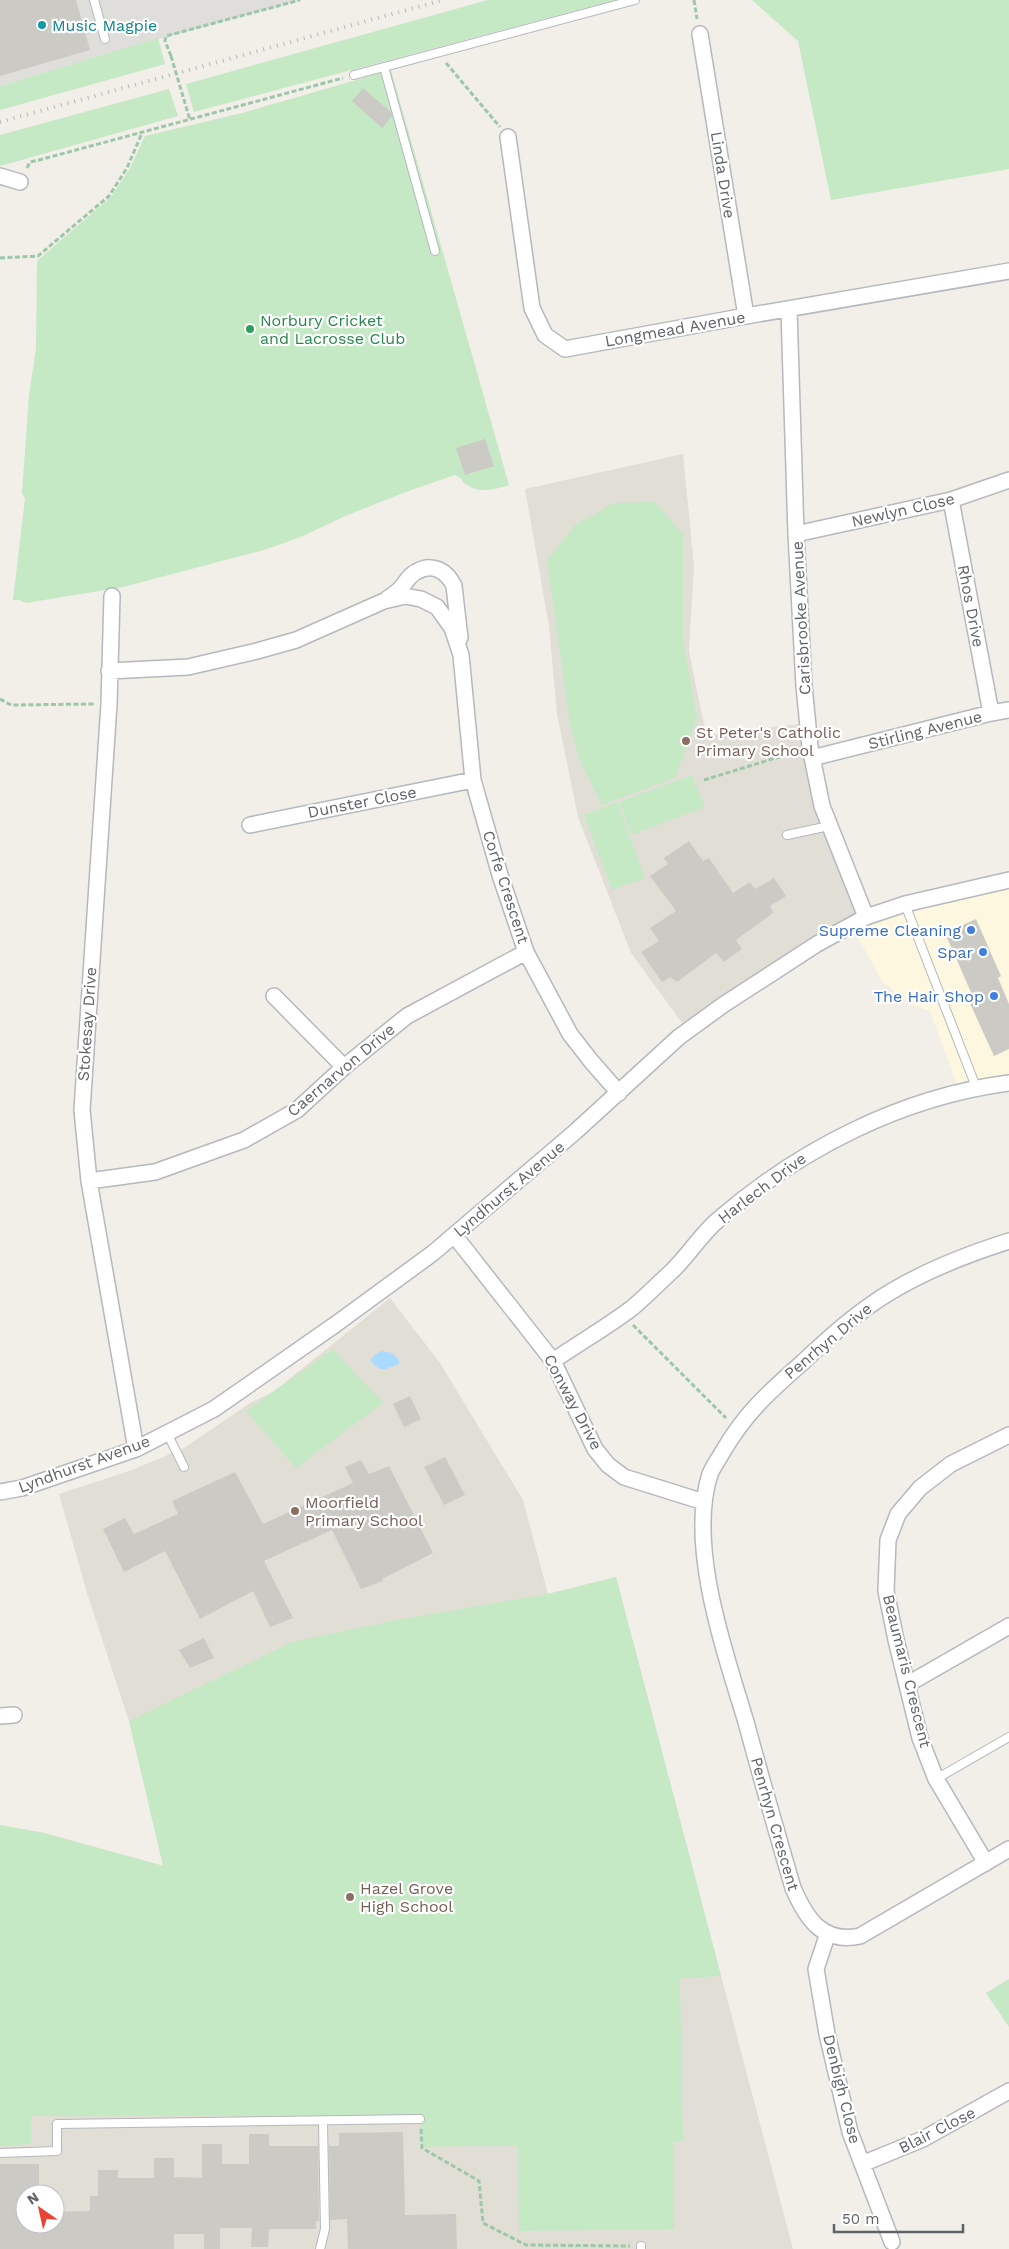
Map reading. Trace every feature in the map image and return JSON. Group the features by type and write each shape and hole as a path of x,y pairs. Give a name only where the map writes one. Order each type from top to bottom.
{"street":[{"name":"Linda Drive","path":"700,34 746,316"},
{"name":"Longmead Avenue","path":"508,137 532,308 545,335 565,349 1009,271"},
{"path":"0,176 20,182"},
{"name":"Carisbrooke Avenue","path":"789,310 796,534 804,686 811,753 822,806 866,917"},
{"name":"Newlyn Close","path":"796,534 951,500 1009,480"},
{"name":"Rhos Drive","path":"951,500 991,713"},
{"name":"Corfe Crescent","path":"384,601 400,590 415,572 429,567 441,569 451,579 454,586 473,780 500,875 526,952 570,1034 619,1093"},
{"name":"Stokesay Drive","path":"112,596 109,704 84,1055 82,1110 89,1182 136,1449"},
{"name":"Corfe Crescent","path":"109,671 188,667 257,651 296,640 384,601 405,596 421,599 437,608 452,628 461,655"},
{"name":"Stirling Avenue","path":"811,753 1009,710"},
{"name":"Dunster Close","path":"250,825 473,780"},
{"name":"Lyndhurst Avenue","path":"0,1492 22,1488 136,1449 222,1403 336,1324 454,1235 619,1093 679,1037 723,1005 816,944 866,917 905,904 1009,880"},
{"name":"Caernarvon Drive","path":"89,1182 155,1172 244,1140 297,1110 344,1067 407,1016 526,952"},
{"path":"274,996 344,1067"},
{"name":"Harlech Drive","path":"554,1361 622,1314 673,1270 718,1220 768,1181 819,1147 881,1118 928,1100 976,1087 1009,1083"},
{"name":"Conway Drive","path":"454,1235 554,1361 595,1449 608,1465 624,1477 704,1502"},
{"name":"Penrhyn Drive","path":"704,1502 711,1472 737,1429 758,1402 837,1330 873,1303 904,1285 971,1253 1009,1241"},
{"name":"Beaumaris Crescent","path":"986,1863 936,1779 920,1738 886,1591 888,1540 898,1514 920,1488 951,1464 1009,1435"},
{"name":"Penrhyn Crescent","path":"704,1502 706,1565 710,1588 734,1681 793,1888 810,1920 828,1933 848,1938 860,1936 1009,1849"},
{"path":"908,1684 1009,1626"},
{"name":"Denbigh Close","path":"828,1933 816,1970 827,2034 850,2132 892,2242"},
{"name":"Blair Close","path":"862,2164 923,2140 1009,2091"}],"lane":[{"path":"94,0 105,39"},
{"path":"354,75 635,0"},
{"path":"384,67 435,251"},
{"path":"787,835 829,826"},
{"path":"905,904 976,1087"},
{"path":"167,1433 184,1467"},
{"path":"936,1779 1009,1737"},
{"path":"0,2153 57,2151 57,2124 174,2121 323,2122 420,2119"},
{"path":"320,2249 325,2228 323,2122"}],"path":[{"path":"190,120 165,41 166,36 300,0"},
{"path":"694,0 700,34"},
{"path":"437,53 508,137"},
{"path":"190,120 186,120 354,75"},
{"path":"20,182 30,162 190,120"},
{"path":"0,258 38,256 109,196 127,168 143,132"},
{"path":"0,699 12,705 109,704"},
{"path":"704,780 811,753"},
{"path":"622,1314 737,1429"},
{"path":"420,2119 422,2148 479,2181 483,2222 526,2246 641,2248"}],"shaded area":[{"path":"0,0 302,0 123,49 0,86"},
{"name":"St Peter's Catholic Primary School","path":"683,454 694,566 689,651 706,735 808,723 810,747 866,917 688,1031 631,953 578,817 557,714 549,626 525,489"},
{"path":"1009,880 1009,1074 978,1079 957,1085 930,1011 910,1004 882,981 851,925"},
{"name":"Hazel Grove High School","path":"390,1298 440,1363 523,1500 548,1594 616,1577 793,2249 0,2249 0,1825 44,1833 164,1866 135,1740 87,1593 59,1494 132,1470 184,1448 250,1403 273,1392"}],"green space":[{"path":"488,0 615,0 194,112 186,84"},
{"path":"752,0 1009,0 1009,169 831,200 798,41"},
{"path":"158,38 165,64 0,110 0,86"},
{"name":"Norbury Cricket and Lacrosse Club","path":"391,70 509,485 480,490 464,483 455,475 411,490 345,516 301,537 264,550 123,587 26,603 13,600 25,499 22,493 29,395 36,348 37,261 111,197 129,170 145,136 242,113"},
{"path":"169,89 178,116 0,166 0,135"},
{"path":"656,502 683,535 683,638 697,718 675,778 602,805 579,759 570,725 547,560 575,525 614,503"},
{"path":"692,775 705,807 631,835 619,802"},
{"path":"617,802 645,878 612,890 584,815"},
{"path":"333,1349 383,1403 296,1468 246,1411"},
{"name":"Hazel Grove High School","path":"616,1577 721,1976 680,1978 683,2141 673,2141 674,2229 519,2231 518,2145 422,2147 421,2115 31,2116 31,2144 0,2146 0,1825 44,1833 163,1866 129,1721 292,1642 396,1620 548,1594"},
{"path":"1009,1979 1009,2027 986,1993"}],"water":[{"path":"382,1351 392,1353 399,1360 399,1364 386,1369 377,1367 370,1360"}],"building":[{"name":"Music Magpie","path":"0,0 76,0 90,50 0,76"},
{"path":"363,88 391,112 392,116 382,128 352,101"},
{"path":"485,439 494,466 465,475 456,448"},
{"path":"689,841 703,861 709,858 733,893 750,882 755,889 774,878 786,896 770,906 773,913 736,940 742,949 724,962 716,953 677,982 670,977 662,982 641,952 659,941 650,928 676,911 650,876 668,864 664,858"},
{"path":"976,919 1001,976 998,978 1009,1004 1009,1049 994,1056 968,999 973,997 945,933"},
{"path":"410,1396 421,1419 404,1427 393,1404"},
{"path":"445,1457 465,1495 444,1505 424,1467"},
{"path":"361,1460 369,1474 389,1466 433,1553 382,1579 383,1581 361,1589 332,1530 264,1561 293,1618 270,1627 253,1591 200,1619 165,1551 124,1572 103,1529 125,1518 134,1534 178,1514 172,1501 235,1472 263,1524 353,1483 345,1467"},
{"path":"204,1638 214,1658 190,1668 179,1650"},
{"path":"403,2132 405,2215 456,2214 457,2249 348,2249 347,2219 330,2220 329,2146 339,2146 339,2133"},
{"path":"249,2134 269,2134 269,2146 318,2146 319,2221 316,2221 316,2229 269,2229 268,2247 251,2247 252,2228 220,2228 220,2249 204,2249 204,2234 174,2234 174,2249 0,2249 0,2164 39,2164 39,2184 15,2184 15,2234 65,2234 65,2212 90,2211 90,2196 98,2196 98,2170 118,2170 118,2178 154,2178 154,2158 174,2158 174,2177 202,2178 202,2144 222,2144 222,2164 249,2164"}],"railway":[{"path":"0,122 443,0"}],"place":[{"name":"Music Magpie","path":"42,25"},
{"name":"Norbury Cricket and Lacrosse Club","path":"250,329"},
{"name":"St Peter's Catholic Primary School","path":"686,741"},
{"name":"Supreme Cleaning","path":"971,930"},
{"name":"Spar","path":"983,952"},
{"name":"The Hair Shop","path":"994,996"},
{"name":"Moorfield Primary School","path":"295,1511"},
{"name":"Hazel Grove High School","path":"350,1897"}]}
